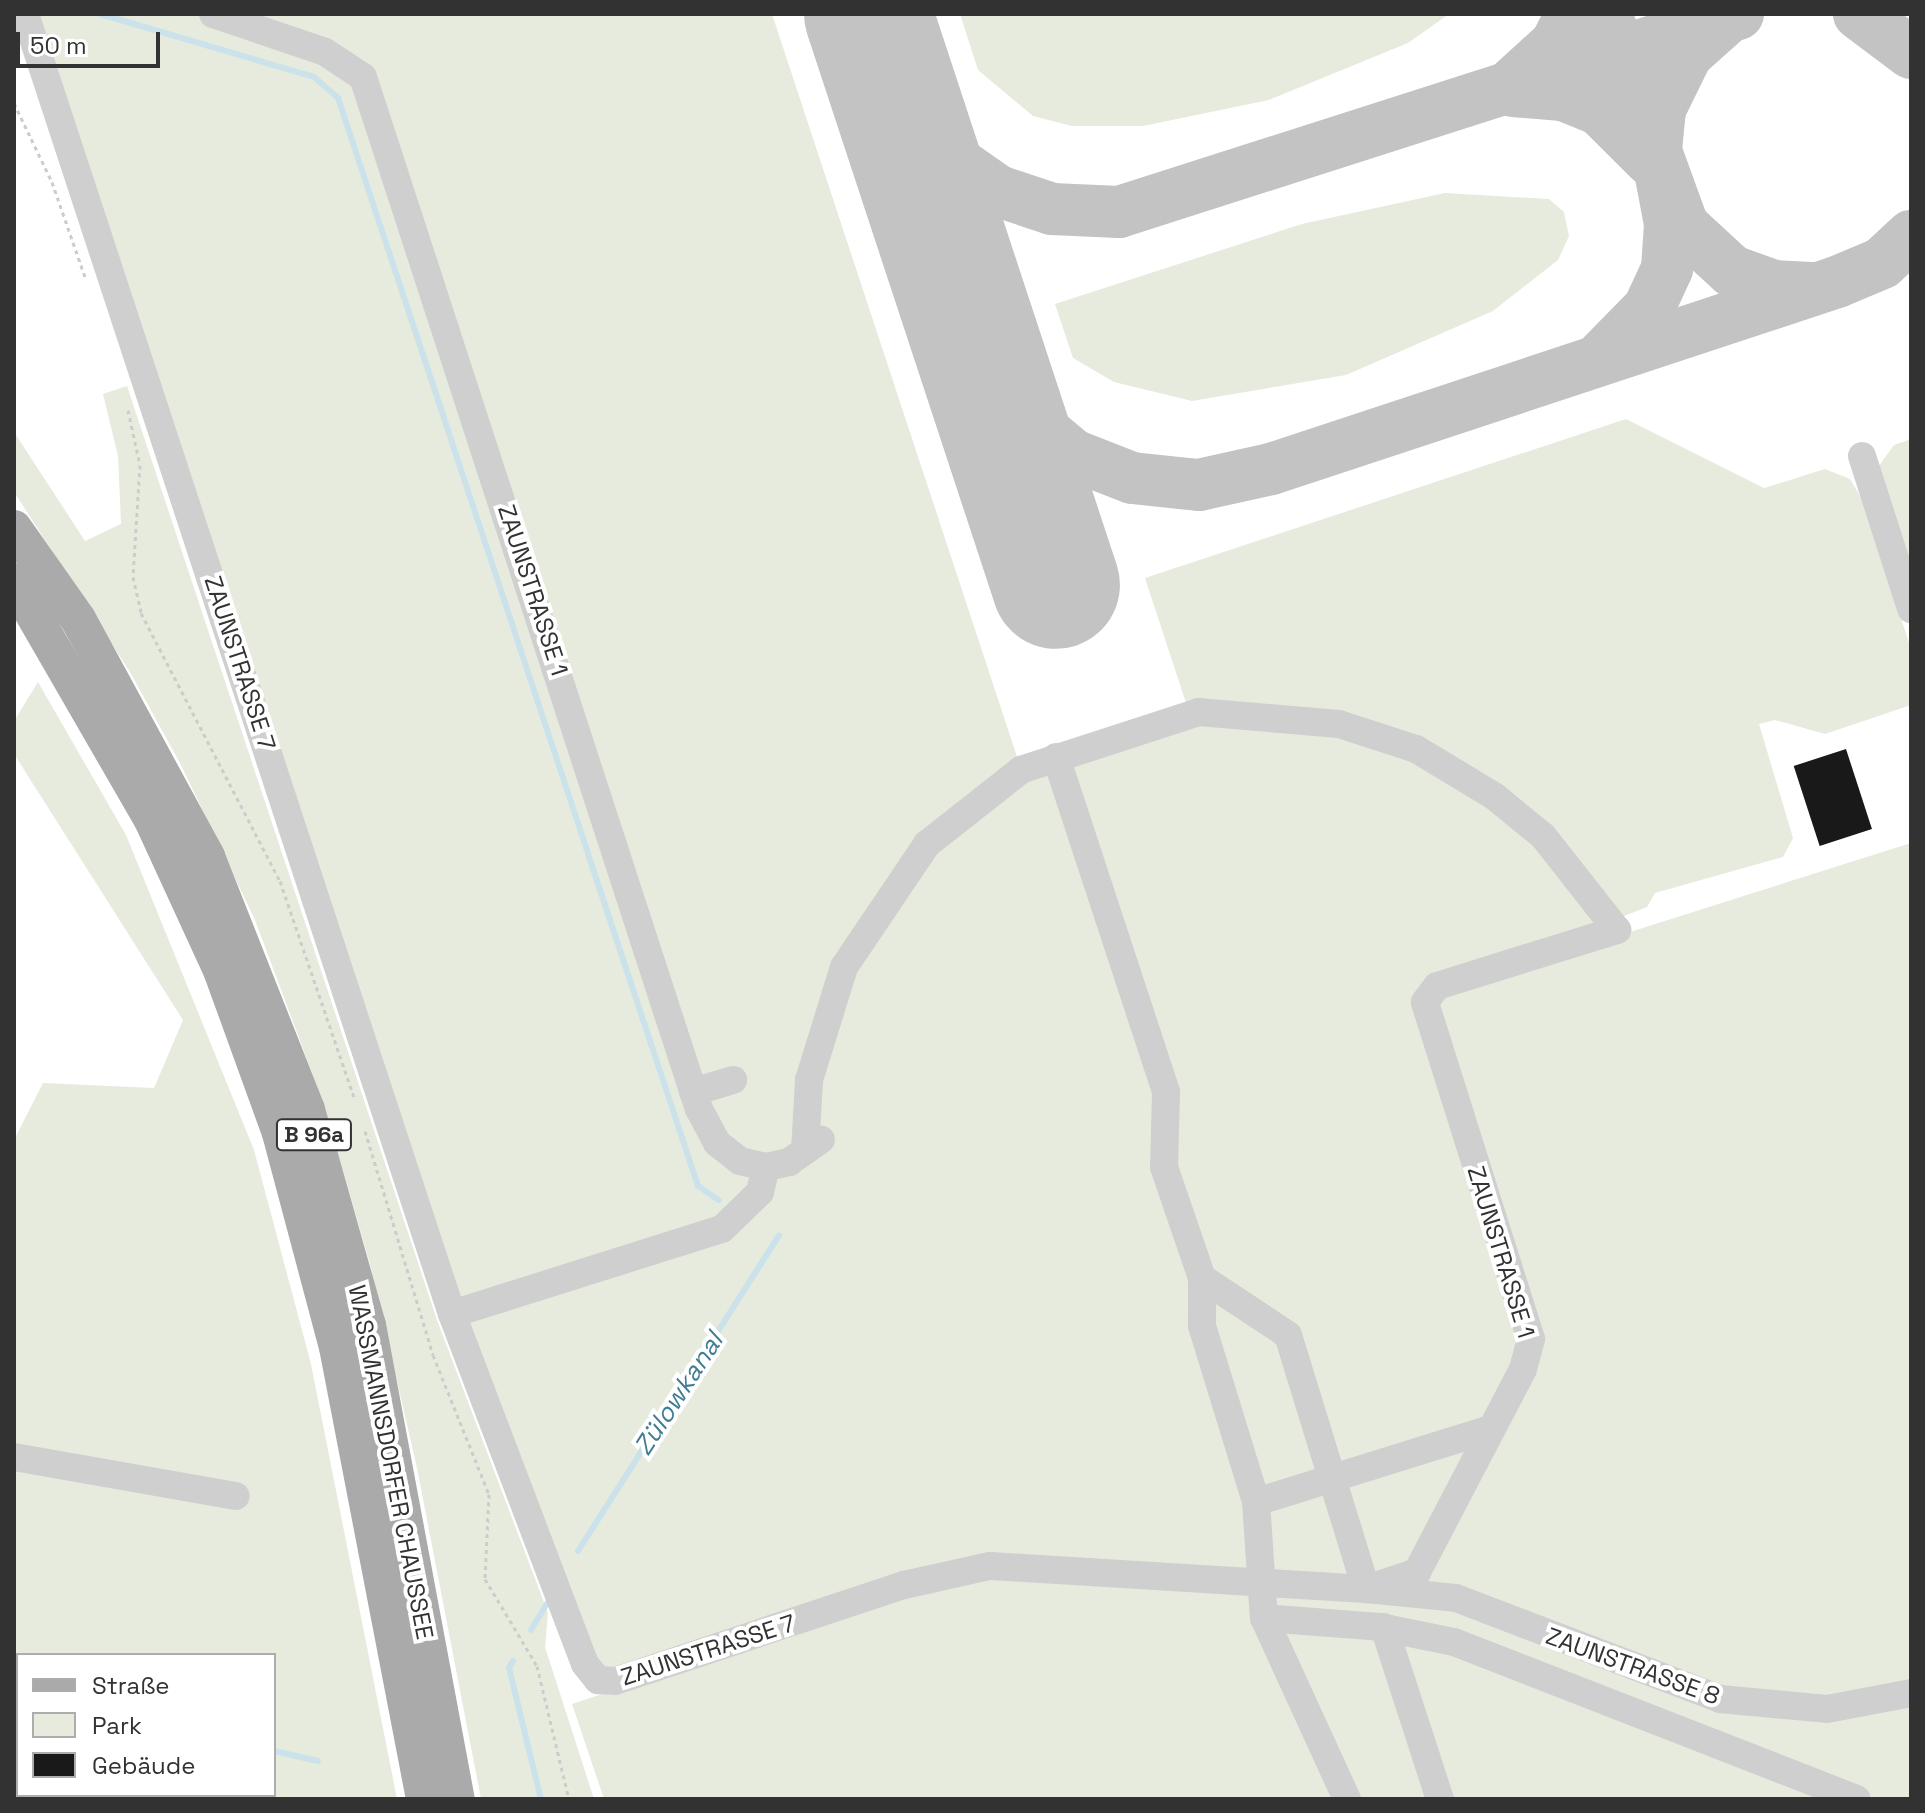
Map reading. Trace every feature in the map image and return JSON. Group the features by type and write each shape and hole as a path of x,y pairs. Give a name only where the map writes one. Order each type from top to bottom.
{"main road":[{"name":"WASSMANNSDORFER CHAUSSEE","path":"14,528 78,619 207,857 307,1110 368,1325 457,1799"},
{"name":"WASSMANNSDORFER CHAUSSEE","path":"14,581 152,820 221,970 280,1133 337,1347 424,1799"}],"street":[{"name":"ZAUNSTRASSE 7","path":"25,14 452,1314 585,1664 598,1680 615,1681 904,1585 990,1566 1207,1581"},
{"name":"ZAUNSTRASSE 1","path":"213,14 346,62 363,77 376,104 693,1092 717,1143 740,1161 766,1167"},
{"path":"1862,456 1910,604"},
{"name":"ZAUNSTRASSE 1","path":"1056,757 1199,712 1275,714 1378,734 1494,796 1543,836 1617,930 1437,986 1425,1002 1531,1339 1523,1369 1417,1572 1366,1589 1207,1581"},
{"path":"452,1314 722,1229 760,1192 766,1167 814,1145 809,1080 844,967 927,844 1021,770 1056,757 1166,1092 1164,1167 1202,1278 1202,1326 1256,1502 1264,1583 1264,1618 1347,1799"},
{"path":"693,1092 733,1080"},
{"path":"1202,1278 1288,1335 1366,1589"},
{"path":"1256,1502 1491,1429"},
{"path":"14,1457 236,1496"},
{"name":"ZAUNSTRASSE 8","path":"1366,1589 1456,1598 1720,1699 1827,1709 1911,1693"},
{"path":"1264,1618 1384,1627 1454,1642 1856,1799"},
{"path":"1384,1627 1440,1799"}],"path":[{"path":"14,103 52,182 90,291"},
{"path":"127,405 140,465 133,577 141,613 280,881 356,1103"},
{"path":"361,1118 433,1355 489,1494 485,1579 537,1666 569,1799"}],"green space":[{"path":"37,14 772,14 1025,781 1197,727 1197,721 1285,722 1427,764 1540,843 1611,938 1911,843 1911,1799 604,1799 572,1704 605,1693 481,1367"},
{"path":"960,14 1449,14 1408,43 1269,100 1143,126 1072,126 1033,116 978,70"},
{"path":"1445,193 1549,199 1564,212 1569,236 1558,260 1493,311 1346,375 1192,401 1114,382 1073,358 1055,304 1302,224"},
{"path":"127,386 437,1320 548,1613 545,1647 594,1799 481,1799 417,1468 370,1264 324,1105 255,920 181,765 130,672 14,492 14,432 85,541 121,524 118,456 103,394"},
{"path":"1626,419 1764,488 1825,469 1850,479 1863,501 1911,649 1911,705 1825,734 1775,720 1759,724 1793,838 1783,857 1655,893 1647,907 1619,918 1417,740 1187,706 1145,578"},
{"path":"1911,439 1911,570 1876,470 1894,445"},
{"path":"38,682 126,835 254,1150 311,1364 397,1799 14,1799 14,1140 43,1083 154,1088 183,1020 14,754 14,721"}],"building":[{"path":"1846,749 1872,829 1820,846 1794,766"}],"waterway":[{"path":"100,14 314,77 338,98 698,1186 719,1200"},
{"name":"Zülowkanal","path":"578,1551 779,1236"},
{"name":"Zülowkanal","path":"531,1630 547,1603"},
{"name":"Zülowkanal","path":"513,1661 509,1668 541,1799"},
{"path":"276,1751 318,1761"}],"taxiway":[{"path":"1512,84 1556,44 1571,14"},
{"path":"1606,14 1683,226 1732,271 1774,286 1811,288"},
{"path":"890,81 938,149 998,191 1052,209 1119,212 1738,14"},
{"path":"1859,14 1911,53"},
{"path":"1603,355 1649,308 1667,269 1670,224 1656,150 1660,109 1687,54 1723,22"},
{"path":"1513,91 1563,95 1600,110 1650,160"},
{"path":"979,350 1009,401 1073,455 1132,478 1199,485 1271,469 1837,282 1882,263 1911,236"}],"runway":[{"path":"868,14 1056,585"}]}
